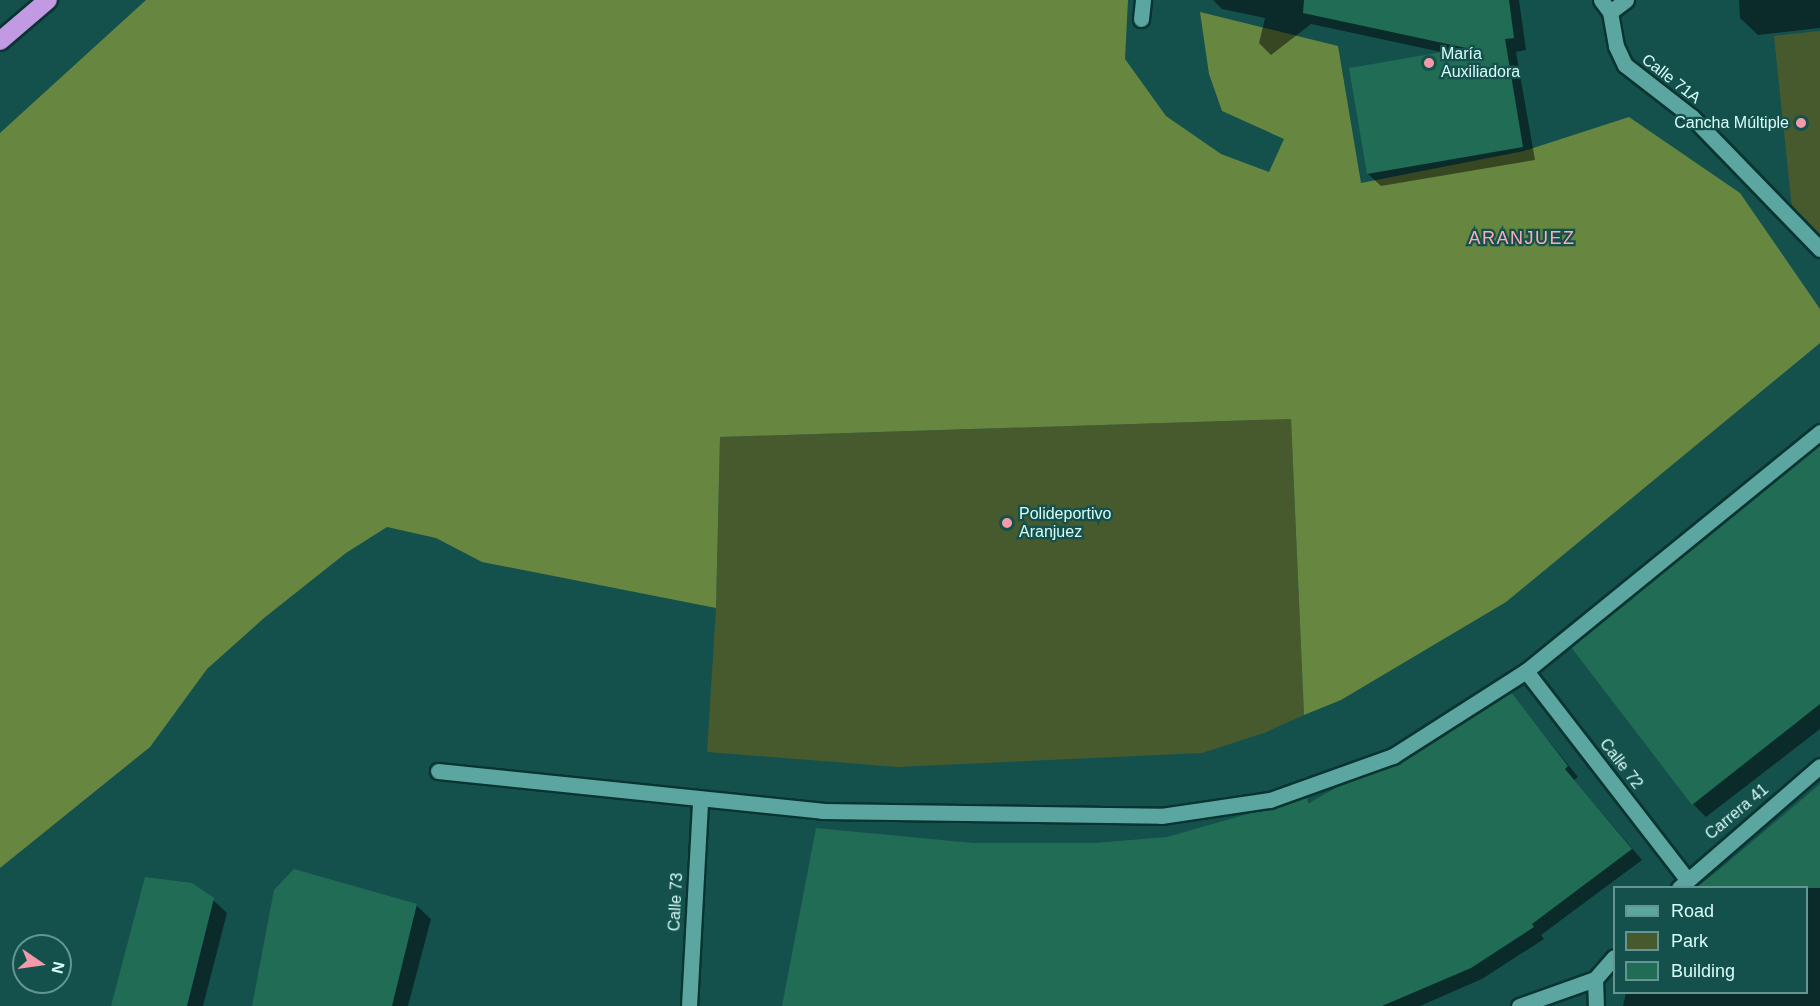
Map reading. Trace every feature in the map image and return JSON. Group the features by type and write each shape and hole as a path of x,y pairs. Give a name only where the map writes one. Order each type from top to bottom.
{"highway":[{"path":"0,41 48,0"}],"street":[{"path":"1141,20 1143,0"},
{"path":"1606,6 1626,0"},
{"name":"Calle 71A","path":"1606,6 1616,46 1625,65 1692,117 1820,249"},
{"path":"438,771 822,811 1161,816 1270,800 1393,756 1526,671 1820,432"},
{"name":"Calle 72","path":"1526,671 1683,883"},
{"name":"Carrera 41","path":"1683,883 1820,766"},
{"name":"Calle 73","path":"689,1006 700,800"},
{"path":"1519,1006 1595,979 1613,958"},
{"path":"1595,979 1596,1006"}],"green space":[{"path":"146,0 1128,0 1125,59 1166,116 1221,154 1269,172 1284,139 1222,111 1209,74 1200,12 1338,46 1361,183 1524,151 1629,117 1740,193 1820,309 1820,343 1506,602 1341,700 1304,715 1291,419 720,437 716,608 482,562 436,538 387,527 346,553 264,618 207,669 150,747 0,868 0,133"},
{"name":"Cancha Múltiple","path":"1820,31 1820,235 1792,209 1774,36"},
{"name":"Polideportivo Aranjuez","path":"1291,419 1304,715 1264,733 1202,753 898,767 707,752 716,608 720,437"}],"building":[{"path":"1304,0 1509,0 1514,38 1505,39 1523,147 1367,174 1349,68 1466,48 1303,13"},
{"path":"1820,445 1820,704 1692,805 1571,647"},
{"path":"1511,692 1568,766 1565,769 1632,849 1532,924 1534,927 1471,968 1382,1006 782,1006 816,828 973,843 1095,843 1167,837 1307,797 1309,803 1343,784 1398,764"},
{"path":"1820,784 1820,888 1808,888 1808,886 1698,886"},
{"path":"294,869 417,904 392,1006 252,1006 274,890"},
{"path":"145,877 192,883 214,898 187,1006 111,1006"}],"place":[{"name":"María Auxiliadora","path":"1429,63"},
{"name":"Cancha Múltiple","path":"1801,123"},
{"name":"Polideportivo Aranjuez","path":"1007,523"}],"district":[{"name":"ARANJUEZ","path":"1522,238"}]}
